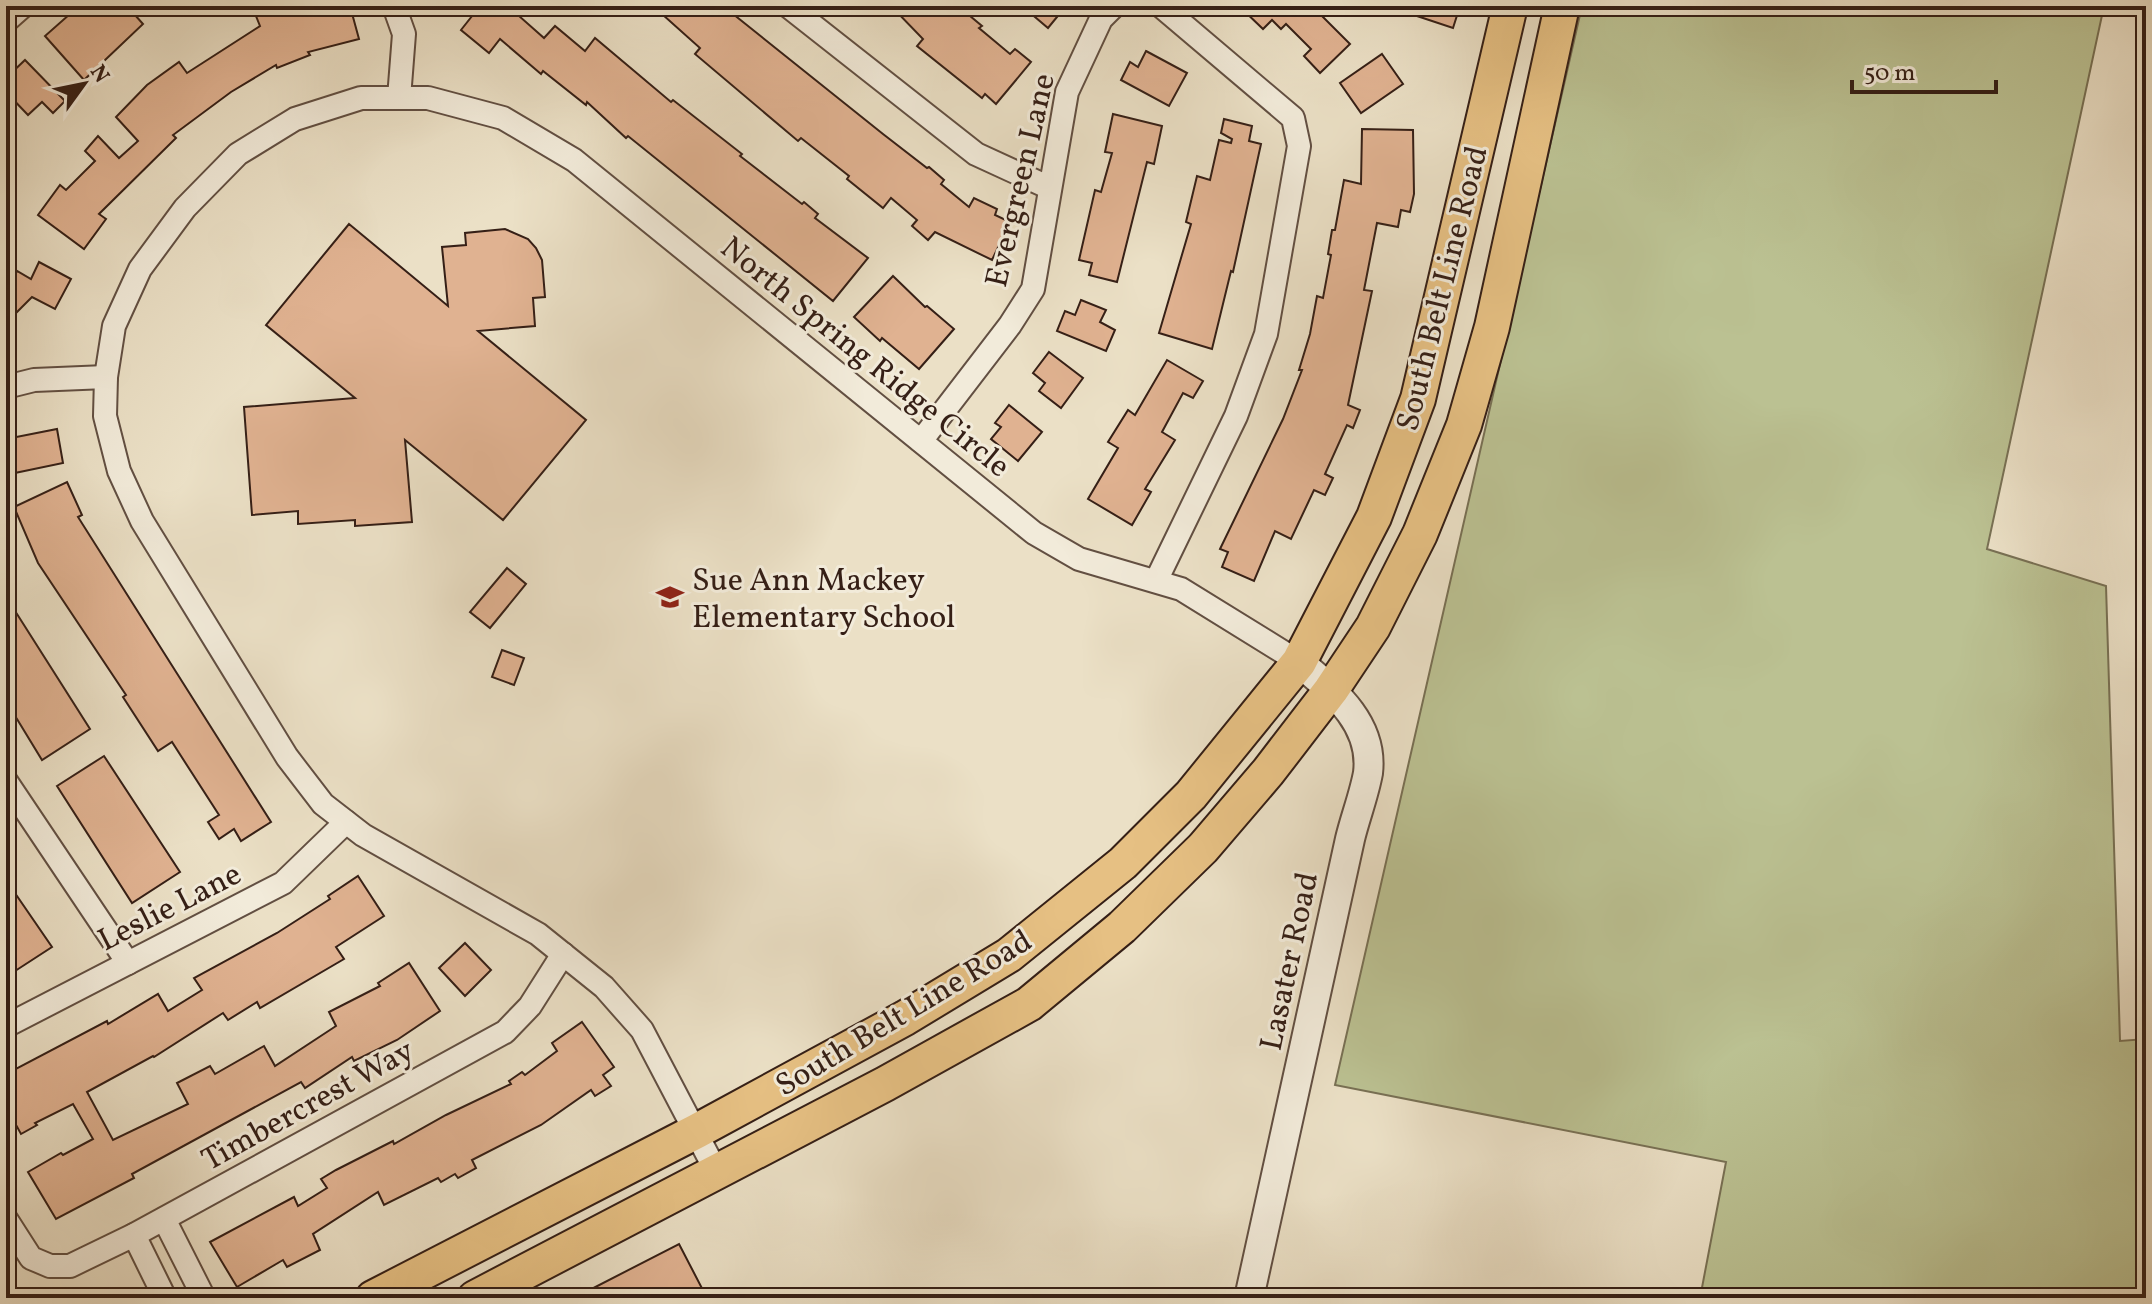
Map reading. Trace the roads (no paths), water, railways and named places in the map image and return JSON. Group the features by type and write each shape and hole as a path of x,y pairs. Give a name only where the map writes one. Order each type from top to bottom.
{"main road":[{"name":"South Belt Line Road","path":"373,1298 697,1131 905,1018 1009,955 1123,863 1181,805 1299,662 1374,517 1418,399 1510,6"},
{"name":"South Belt Line Road","path":"475,1298 885,1084 1029,1004 1122,927 1203,848 1268,772 1331,690 1373,627 1420,534 1464,425 1492,327 1562,6"}],"street":[{"path":"6,21 23,6"},
{"path":"394,6 404,34 399,98"},
{"path":"788,6 976,154 1050,188"},
{"name":"Evergreen Lane","path":"921,441 1010,325 1033,289 1067,92 1101,19 1114,6"},
{"path":"1156,581 1236,416 1266,334 1299,146 1293,118 1161,6"},
{"name":"North Spring Ridge Circle","path":"717,1173 642,1030 604,987 538,934 363,835 323,804 287,757 142,521 115,457 105,416 106,377 114,326 140,269 185,208 238,154 295,119 361,98 428,98 503,118 574,160 1034,533 1079,559 1181,589 1299,662"},
{"path":"6,387 34,380 106,377"},
{"name":"Lasater Road","path":"1249,1298 1350,839 1368,773 1368,744 1345,702 1299,662"},
{"path":"6,781 128,963"},
{"name":"Leslie Lane","path":"6,1026 283,883 346,822"},
{"name":"Timbercrest Way","path":"6,1219 31,1258 50,1266 70,1266 164,1219 505,1032 530,1006 563,954"},
{"path":"164,1219 204,1298"},
{"path":"134,1235 165,1298"}],"place":[{"name":"Sue Ann Mackey Elementary School","path":"670,597"}]}
